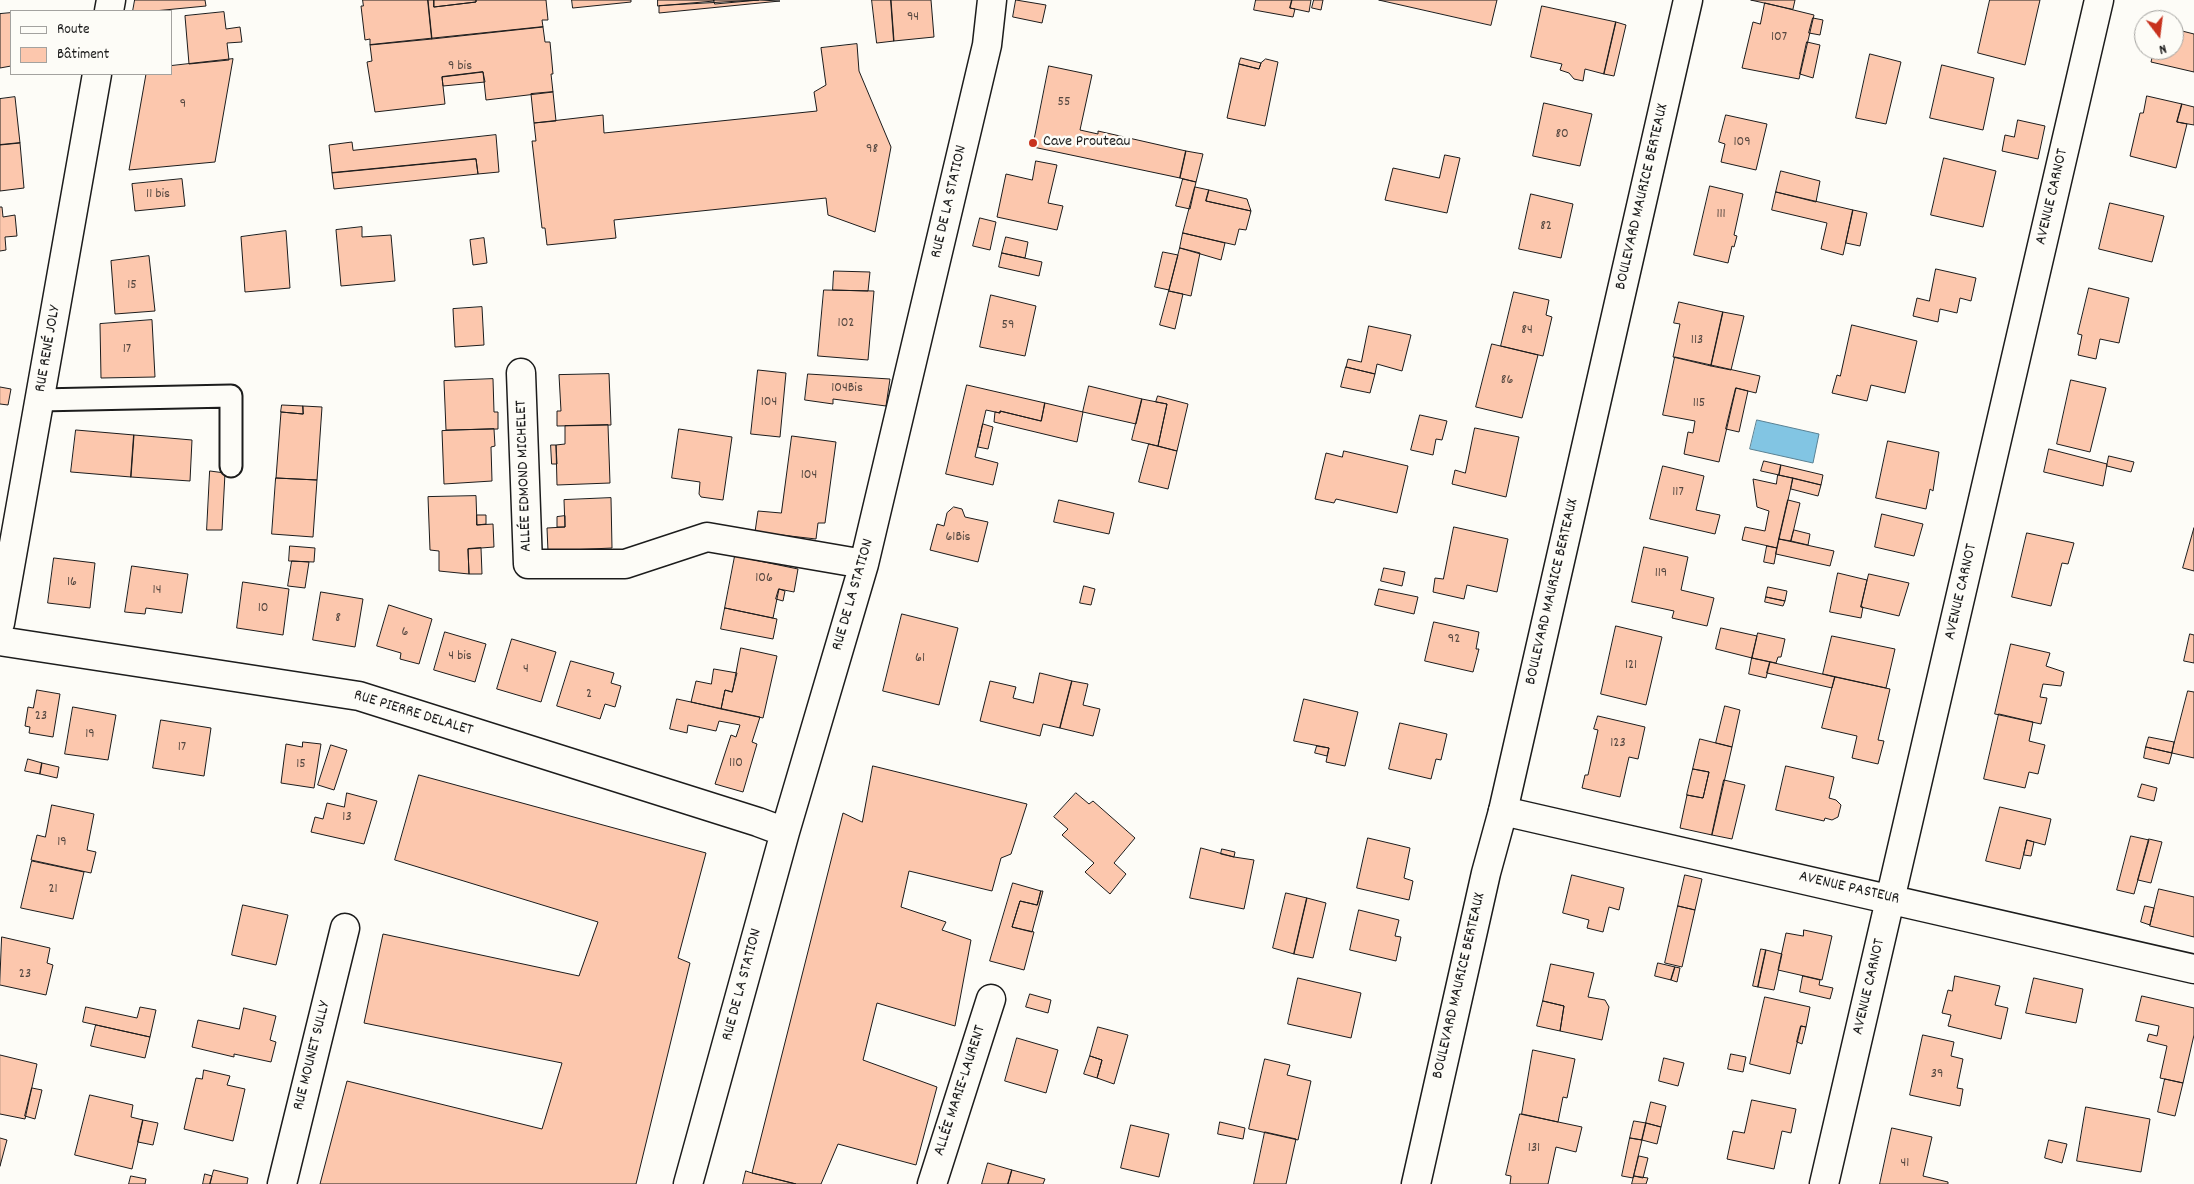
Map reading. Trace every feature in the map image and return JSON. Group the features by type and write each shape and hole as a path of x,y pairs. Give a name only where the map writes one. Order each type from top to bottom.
{"street":[{"name":"RUE DE LA STATION","path":"688,1184 784,832 864,564 986,45 992,0"},
{"name":"BOULEVARD MAURICE BERTEAUX","path":"1416,1184 1486,873 1504,811 1688,0"},
{"name":"AVENUE CARNOT","path":"1824,1184 2099,0"},
{"name":"RUE RENÉ JOLY","path":"0,623 6,549 39,400 98,75"},
{"name":"ALLÉE EDMOND MICHELET","path":"521,374 528,564 625,564 707,537 864,564"},
{"name":"RUE PIERRE DELALET","path":"0,641 360,696 758,822 784,832"},
{"name":"AVENUE PASTEUR","path":"1504,811 1891,898 2194,969"},
{"name":"RUE MOUNET SULLY","path":"282,1184 345,928"},
{"name":"ALLÉE MARIE-LAURENT","path":"932,1184 991,999"}],"lane":[{"path":"39,400 231,396 231,466"}],"water":[{"path":"1757,420 1819,434 1813,463 1750,449"}],"building":[{"path":"135,0 205,0 206,6 164,10 133,10"},
{"path":"363,0 428,0 432,39 370,45 370,39 365,40 361,6 363,6"},
{"path":"428,0 434,0 434,7 476,2 476,0 546,0 548,20 542,20 543,27 432,39"},
{"path":"434,0 476,0 476,2 434,7"},
{"path":"572,0 631,0 631,2 573,8"},
{"path":"658,0 714,0 714,1 658,6"},
{"path":"714,0 759,0 715,4"},
{"path":"759,0 780,1 659,13 659,6"},
{"path":"872,0 891,0 894,41 877,43"},
{"path":"891,0 931,0 934,37 894,41"},
{"path":"1016,0 1046,5 1042,23 1013,17"},
{"path":"1256,0 1292,0 1290,8 1295,9 1293,17 1254,10"},
{"path":"1292,0 1311,0 1309,12 1290,8"},
{"path":"1314,0 1323,0 1321,10 1312,8"},
{"path":"1379,0 1497,0 1491,25"},
{"path":"1751,0 1795,0 1793,9"},
{"path":"1990,0 2040,0 2025,65 1978,53"},
{"path":"1765,3 1814,15 1799,79 1742,68 1753,22 1760,24"},
{"path":"1542,6 1616,22 1604,74 1585,69 1583,81 1574,79 1569,73 1560,70 1562,64 1531,57"},
{"path":"224,12 226,29 240,27 242,42 227,43 229,60 189,64 185,16"},
{"path":"10,13 10,66 0,68 0,14"},
{"path":"1813,18 1823,20 1820,35 1809,33"},
{"path":"1616,22 1626,25 1614,76 1604,74"},
{"path":"543,27 545,42 550,42 553,92 486,100 483,72 442,77 445,104 375,112 367,62 372,61 370,45"},
{"path":"2184,32 2194,34 2194,72 2151,62 2152,60 2184,60"},
{"path":"1807,42 1820,45 1813,78 1800,74"},
{"path":"857,44 859,71 891,147 875,232 828,215 826,198 614,220 616,238 547,245 545,228 542,228 532,141 536,141 534,123 603,115 604,133 817,111 814,92 826,85 821,48"},
{"path":"1870,54 1901,62 1886,124 1856,118"},
{"path":"1241,58 1261,63 1259,69 1239,64"},
{"path":"233,59 215,162 129,170 146,75 172,75 172,66"},
{"path":"1266,59 1278,62 1265,126 1227,118 1239,64 1259,69 1261,63"},
{"path":"1942,65 1994,78 1983,130 1930,118"},
{"path":"1049,66 1092,75 1080,130 1098,134 1098,131 1186,151 1180,178 1033,147"},
{"path":"483,72 485,82 443,86 442,77"},
{"path":"553,92 556,121 534,123 531,94"},
{"path":"2147,96 2182,104 2177,122 2187,124 2176,168 2130,156 2140,113 2143,113"},
{"path":"15,97 20,143 0,145 0,99"},
{"path":"1544,103 1592,114 1580,166 1533,156"},
{"path":"2182,104 2194,107 2194,125 2177,122"},
{"path":"1726,115 1767,124 1756,170 1721,162 1725,144 1719,142"},
{"path":"2018,120 2045,126 2038,159 2002,151 2005,135 2014,137"},
{"path":"496,135 499,172 478,174 476,159 332,173 329,145 352,142 353,150"},
{"path":"20,143 24,188 0,191 0,145"},
{"path":"1186,151 1203,154 1196,182 1180,178"},
{"path":"1445,155 1460,158 1447,213 1385,200 1393,168 1439,178"},
{"path":"1944,158 1996,171 1983,227 1931,215"},
{"path":"476,159 478,174 334,189 332,173"},
{"path":"1036,161 1057,165 1048,203 1063,206 1057,230 997,217 1006,174 1032,180"},
{"path":"1781,171 1820,181 1816,202 1776,192"},
{"path":"182,179 185,206 135,211 132,184"},
{"path":"1183,179 1196,182 1190,209 1176,206"},
{"path":"1710,186 1743,194 1734,235 1737,236 1734,247 1732,246 1728,263 1694,255"},
{"path":"1195,187 1209,190 1206,201 1251,211 1246,230 1239,229 1235,245 1183,233"},
{"path":"1209,190 1247,199 1251,211 1206,201"},
{"path":"1776,192 1853,210 1843,255 1821,249 1827,223 1772,210"},
{"path":"1531,194 1573,204 1561,258 1519,249"},
{"path":"2110,203 2164,216 2152,262 2099,249"},
{"path":"0,207 2,207 3,217 15,215 17,236 5,237 6,250 0,251"},
{"path":"1853,210 1867,213 1860,246 1846,243"},
{"path":"980,218 996,222 990,250 973,246"},
{"path":"362,227 362,237 391,235 395,281 341,286 336,230"},
{"path":"286,231 290,288 245,292 241,237"},
{"path":"1183,233 1225,243 1221,260 1180,248"},
{"path":"1006,237 1028,242 1025,258 1002,253"},
{"path":"484,238 487,263 473,265 470,240"},
{"path":"1180,248 1200,253 1191,296 1169,291"},
{"path":"1163,252 1178,255 1169,290 1155,287"},
{"path":"1002,253 1042,262 1039,276 999,267"},
{"path":"149,256 155,311 115,314 111,261"},
{"path":"1936,269 1976,278 1971,301 1960,298 1957,313 1940,309 1938,322 1913,316 1917,298 1929,301"},
{"path":"834,271 870,272 868,291 833,290"},
{"path":"2089,288 2129,298 2119,343 2100,339 2096,359 2078,355 2082,335 2078,334"},
{"path":"824,290 874,291 868,360 818,356"},
{"path":"1169,291 1183,294 1175,329 1160,325"},
{"path":"1514,292 1549,300 1546,315 1552,317 1543,356 1501,346"},
{"path":"991,295 1036,306 1025,356 980,347"},
{"path":"1679,302 1723,312 1711,366 1673,357 1680,324 1674,323"},
{"path":"482,307 484,345 455,347 453,309"},
{"path":"1723,312 1744,316 1731,370 1711,366"},
{"path":"152,320 155,377 101,378 100,324"},
{"path":"1852,325 1917,341 1905,393 1871,385 1867,401 1832,393 1837,375 1840,376"},
{"path":"1369,326 1411,335 1402,371 1377,364 1375,374 1346,367 1348,359 1361,362"},
{"path":"1492,344 1538,355 1522,418 1476,407"},
{"path":"1675,357 1760,376 1756,393 1736,388 1719,462 1684,454 1688,432 1693,433 1695,421 1663,415"},
{"path":"1346,367 1375,374 1370,393 1341,387"},
{"path":"758,370 786,373 780,437 751,434"},
{"path":"609,374 611,425 557,426 557,411 561,411 559,375"},
{"path":"808,374 890,379 886,406 833,399 833,404 805,400"},
{"path":"493,379 494,412 498,412 498,429 446,430 444,381"},
{"path":"2071,380 2106,388 2090,452 2057,444"},
{"path":"967,385 1045,403 1041,421 1000,411 1000,413 986,410 975,457 998,463 993,485 946,474"},
{"path":"1089,386 1142,399 1136,424 1083,412"},
{"path":"0,387 11,389 8,405 0,404"},
{"path":"1736,388 1748,391 1739,432 1726,429"},
{"path":"1158,396 1188,404 1177,451 1158,446 1167,404 1156,402"},
{"path":"1142,399 1167,404 1158,446 1132,440"},
{"path":"1045,403 1083,412 1077,442 994,422 995,412 1000,413 1000,411 1041,421"},
{"path":"282,405 303,406 303,414 281,412"},
{"path":"303,406 322,407 317,480 276,478 281,412 303,414"},
{"path":"1420,415 1447,421 1442,440 1436,439 1433,455 1411,450"},
{"path":"983,424 993,427 988,449 978,447"},
{"path":"608,425 610,483 557,485 556,445 565,444 565,426"},
{"path":"1475,428 1519,437 1506,497 1452,484 1455,470 1465,473"},
{"path":"494,429 495,446 491,447 492,481 444,484 442,431"},
{"path":"679,429 732,437 723,500 701,497 699,494 700,482 672,478"},
{"path":"76,430 134,435 131,477 71,472"},
{"path":"134,435 192,440 190,481 131,477"},
{"path":"792,436 836,442 825,523 818,523 816,539 755,532 758,511 781,513"},
{"path":"1888,441 1939,452 1933,491 1930,489 1926,509 1876,498"},
{"path":"1149,444 1177,451 1168,489 1139,482"},
{"path":"551,445 556,445 557,464 552,464"},
{"path":"2049,449 2107,464 2103,486 2044,472"},
{"path":"1344,451 1408,466 1397,513 1336,499 1334,503 1315,499 1326,453 1342,457"},
{"path":"2109,456 2134,462 2131,472 2107,466"},
{"path":"1764,461 1781,465 1779,475 1761,471"},
{"path":"1781,465 1823,475 1821,485 1779,475"},
{"path":"1663,466 1704,476 1696,510 1720,515 1715,534 1650,519"},
{"path":"210,471 225,473 222,530 207,530"},
{"path":"1778,475 1793,478 1777,548 1742,540 1745,527 1765,531 1769,511 1757,507 1753,479 1776,484"},
{"path":"276,478 317,480 313,537 272,534"},
{"path":"1793,478 1821,485 1818,496 1791,489"},
{"path":"476,496 477,525 493,524 494,547 468,549 469,574 439,571 439,551 430,550 428,497"},
{"path":"611,498 612,548 548,551 547,528 565,527 564,500"},
{"path":"1059,500 1114,513 1109,534 1054,522"},
{"path":"1788,500 1800,503 1791,541 1779,539"},
{"path":"954,507 962,509 965,517 988,522 978,562 930,550 937,524 944,526 947,513"},
{"path":"1882,514 1923,524 1914,556 1875,547"},
{"path":"477,515 486,515 486,524 477,525"},
{"path":"565,516 565,527 557,527 557,517"},
{"path":"1454,527 1508,539 1497,592 1467,585 1464,599 1433,592 1435,578 1443,579"},
{"path":"2194,528 2194,571 2183,568"},
{"path":"1794,530 1810,534 1808,545 1791,541"},
{"path":"2027,533 2074,543 2068,564 2062,563 2051,606 2012,597"},
{"path":"1779,539 1834,551 1830,566 1776,554"},
{"path":"290,546 315,548 314,562 289,561"},
{"path":"1767,546 1777,548 1774,564 1764,562"},
{"path":"1644,547 1688,557 1681,590 1714,598 1707,626 1672,618 1674,611 1632,602"},
{"path":"481,548 482,574 469,574 468,549"},
{"path":"735,556 798,569 794,592 779,589 773,618 725,608"},
{"path":"54,558 95,563 90,608 48,603"},
{"path":"292,561 309,562 305,588 288,586"},
{"path":"132,566 188,574 182,613 146,608 145,614 125,612"},
{"path":"1384,568 1405,572 1402,586 1381,581"},
{"path":"1838,573 1867,580 1861,607 1863,607 1861,618 1830,612"},
{"path":"1869,574 1909,583 1899,616 1861,607"},
{"path":"243,582 289,589 283,635 237,628"},
{"path":"1084,586 1095,589 1091,605 1080,603"},
{"path":"1768,587 1787,591 1785,601 1766,597"},
{"path":"779,589 785,591 783,601 776,599"},
{"path":"1379,589 1418,597 1414,614 1375,605"},
{"path":"321,592 363,599 355,647 313,640"},
{"path":"1766,597 1785,601 1783,606 1765,602"},
{"path":"389,605 432,619 419,664 400,659 401,653 377,646"},
{"path":"725,608 777,619 773,639 721,629"},
{"path":"902,614 958,628 939,705 883,691"},
{"path":"1434,622 1479,632 1476,649 1479,649 1473,672 1425,661"},
{"path":"1616,626 1662,637 1646,705 1601,694"},
{"path":"1721,628 1757,636 1752,658 1716,649"},
{"path":"445,632 486,644 475,682 434,670"},
{"path":"1758,633 1785,639 1781,657 1778,657 1776,663 1752,658"},
{"path":"2190,634 2194,635 2194,663 2184,661"},
{"path":"1832,636 1895,649 1886,688 1823,674"},
{"path":"512,639 556,652 541,702 497,689"},
{"path":"2011,644 2050,653 2046,666 2064,672 2061,686 2043,684 2040,697 2047,698 2041,724 1995,714"},
{"path":"741,648 777,656 763,718 721,709 725,690 732,692"},
{"path":"1752,658 1770,662 1766,678 1749,674"},
{"path":"571,661 614,673 611,683 621,686 615,707 605,704 600,719 557,706"},
{"path":"1770,662 1835,677 1832,688 1767,673"},
{"path":"714,669 737,673 732,692 725,690 721,709 691,702 696,681 711,684"},
{"path":"1040,673 1072,681 1060,728 1043,724 1040,736 980,721 990,681 1016,687 1013,698 1033,703"},
{"path":"1835,677 1890,689 1878,740 1884,741 1878,764 1852,758 1857,736 1822,728"},
{"path":"1072,681 1088,684 1083,705 1100,709 1093,736 1060,728"},
{"path":"37,690 60,694 53,737 29,733 30,727 25,726 28,707 33,708"},
{"path":"2188,691 2194,692 2194,758 2172,753"},
{"path":"677,699 760,717 752,742 757,744 743,792 715,784 731,735 736,737 740,725 719,721 716,731 688,725 687,733 670,729"},
{"path":"1304,699 1358,712 1345,766 1326,762 1329,748 1294,741"},
{"path":"1725,706 1740,710 1732,747 1716,743"},
{"path":"73,707 116,715 108,760 65,754"},
{"path":"1999,714 2033,722 2029,741 2045,745 2038,774 2029,772 2025,788 1984,779"},
{"path":"1598,716 1645,727 1638,759 1629,757 1620,797 1582,788 1585,775 1588,775 1598,730 1594,729"},
{"path":"161,720 211,728 204,776 153,768"},
{"path":"1400,723 1447,734 1441,760 1436,759 1431,779 1389,769"},
{"path":"2149,737 2174,742 2172,753 2146,747"},
{"path":"1700,739 1732,747 1712,835 1680,828 1687,795 1703,798 1709,772 1693,769"},
{"path":"303,742 321,744 314,788 281,783 286,744 302,747"},
{"path":"331,745 347,750 334,790 318,785"},
{"path":"1317,746 1329,748 1327,756 1315,753"},
{"path":"2146,747 2172,753 2169,764 2144,758"},
{"path":"28,759 42,763 40,774 25,771"},
{"path":"42,763 59,767 57,778 40,774"},
{"path":"873,766 1027,804 1011,854 1001,858 992,891 909,871 901,907 946,922 942,930 971,940 955,1026 877,1003 863,1060 937,1087 916,1165 838,1144 821,1184 796,1184 752,1173 843,813 862,822"},
{"path":"1786,766 1834,777 1829,798 1836,800 1841,805 1838,817 1832,820 1825,818 1824,821 1776,810"},
{"path":"1693,769 1709,772 1703,798 1687,795"},
{"path":"419,775 706,853 678,958 690,963 636,1184 320,1184 347,1081 542,1129 562,1063 364,1023 383,934 579,976 598,922 395,860"},
{"path":"1724,780 1745,785 1732,839 1712,835"},
{"path":"2142,784 2157,788 2154,801 2138,797"},
{"path":"347,793 377,801 364,844 311,832 315,817 323,819 327,803 344,807"},
{"path":"1076,793 1089,804 1093,801 1135,838 1114,863 1126,874 1110,894 1085,872 1094,863 1062,835 1068,829 1054,817"},
{"path":"52,805 94,814 87,850 96,852 91,873 31,860 37,835 45,837"},
{"path":"2000,807 2051,819 2045,845 2027,840 2020,869 1986,861"},
{"path":"2131,836 2149,840 2134,894 2117,890"},
{"path":"1368,838 1410,848 1404,878 1413,881 1409,900 1357,888"},
{"path":"2149,839 2162,842 2151,883 2138,880"},
{"path":"2027,840 2034,842 2031,856 2024,855"},
{"path":"1201,848 1254,860 1244,909 1190,898"},
{"path":"1222,849 1235,852 1234,857 1221,854"},
{"path":"32,861 84,872 73,919 21,908"},
{"path":"1572,875 1624,888 1619,910 1609,907 1603,932 1587,928 1589,920 1563,913"},
{"path":"1685,875 1702,879 1695,910 1678,906"},
{"path":"1013,883 1041,891 1037,905 1020,901 1012,927 1034,932 1024,970 990,961"},
{"path":"2159,889 2194,897 2194,937 2150,926"},
{"path":"1041,891 1043,891 1032,932 1012,927 1020,901 1037,905"},
{"path":"1286,893 1307,898 1294,954 1273,948"},
{"path":"1307,898 1326,903 1313,958 1294,954"},
{"path":"243,905 288,915 276,965 232,955"},
{"path":"1678,906 1695,910 1682,967 1665,963"},
{"path":"2145,906 2154,908 2150,925 2141,922"},
{"path":"1359,910 1399,920 1395,936 1401,937 1396,961 1350,950"},
{"path":"1804,930 1832,936 1822,980 1778,970 1786,933 1803,936"},
{"path":"2,937 50,948 47,963 53,965 46,995 0,985"},
{"path":"1761,949 1766,950 1758,987 1753,986"},
{"path":"1766,950 1782,954 1774,990 1758,987"},
{"path":"1658,963 1675,967 1671,980 1655,976"},
{"path":"1551,964 1594,973 1588,997 1605,1000 1609,1007 1602,1040 1560,1031 1564,1006 1543,1001"},
{"path":"1675,967 1680,968 1677,982 1671,980"},
{"path":"1803,976 1820,980 1819,985 1833,988 1830,999 1800,992"},
{"path":"1955,976 2000,986 1995,1005 2008,1008 2001,1039 1948,1026 1951,1015 1942,1013 1948,990 1952,991"},
{"path":"1298,978 1361,993 1351,1038 1288,1024"},
{"path":"2034,978 2083,989 2076,1023 2026,1013"},
{"path":"1030,994 1051,1000 1048,1013 1026,1007"},
{"path":"2142,996 2194,1008 2194,1035 2183,1083 2160,1078 2167,1046 2147,1041 2149,1034 2157,1036 2159,1026 2136,1021"},
{"path":"1765,997 1810,1007 1806,1027 1801,1026 1790,1074 1750,1064"},
{"path":"1543,1001 1564,1006 1560,1031 1537,1026"},
{"path":"86,1007 137,1018 140,1007 156,1010 150,1037 83,1022"},
{"path":"244,1008 276,1016 270,1040 276,1042 271,1062 234,1054 234,1057 192,1047 198,1020 239,1029"},
{"path":"96,1025 150,1037 145,1058 91,1046"},
{"path":"1801,1026 1806,1027 1802,1044 1797,1042"},
{"path":"1098,1027 1128,1035 1114,1084 1097,1078 1102,1060 1090,1056"},
{"path":"1923,1035 1954,1042 1951,1056 1963,1059 1957,1088 1963,1089 1960,1106 1910,1095"},
{"path":"1017,1038 1058,1050 1046,1093 1005,1081"},
{"path":"1533,1050 1575,1059 1567,1098 1563,1097 1558,1122 1522,1114"},
{"path":"1731,1054 1746,1057 1743,1072 1728,1069"},
{"path":"0,1055 37,1064 25,1119 0,1114"},
{"path":"1090,1056 1102,1060 1097,1078 1084,1074"},
{"path":"1664,1058 1684,1063 1678,1086 1659,1081"},
{"path":"1265,1059 1290,1065 1287,1075 1311,1081 1298,1140 1249,1129"},
{"path":"204,1070 230,1076 227,1085 245,1089 233,1141 184,1129 196,1078 202,1079"},
{"path":"2165,1079 2183,1083 2175,1116 2158,1112"},
{"path":"32,1088 42,1090 35,1119 25,1116"},
{"path":"90,1095 133,1105 131,1117 143,1120 132,1169 75,1155"},
{"path":"1752,1100 1796,1109 1791,1133 1782,1131 1774,1169 1727,1159 1733,1131 1744,1133"},
{"path":"1651,1102 1666,1106 1661,1127 1646,1123"},
{"path":"2086,1107 2150,1119 2141,1172 2077,1161"},
{"path":"1520,1114 1582,1127 1576,1152 1556,1147 1548,1184 1510,1184 1511,1176 1506,1175"},
{"path":"143,1120 158,1123 153,1145 138,1142"},
{"path":"1634,1121 1646,1123 1642,1140 1630,1138"},
{"path":"1220,1122 1245,1128 1243,1139 1218,1134"},
{"path":"1646,1123 1661,1127 1657,1144 1642,1140"},
{"path":"1131,1125 1169,1134 1159,1177 1121,1168"},
{"path":"1892,1128 1932,1137 1923,1176 1948,1182 1948,1184 1880,1184"},
{"path":"1265,1132 1296,1139 1286,1184 1254,1184"},
{"path":"0,1138 7,1140 0,1166"},
{"path":"1630,1138 1642,1140 1633,1178 1622,1176"},
{"path":"2049,1140 2067,1144 2062,1163 2045,1158"},
{"path":"1639,1156 1648,1158 1643,1178 1634,1176"},
{"path":"988,1163 1012,1170 1008,1184 982,1184"},
{"path":"214,1170 248,1178 247,1184 210,1184"},
{"path":"1012,1170 1045,1179 1043,1184 1008,1184"},
{"path":"746,1171 752,1173 796,1184 743,1184"},
{"path":"205,1174 212,1176 210,1184 203,1184"},
{"path":"131,1176 146,1179 145,1184 129,1184"},
{"path":"1634,1176 1648,1178 1646,1184 1632,1184"}],"place":[{"name":"Cave Prouteau","path":"1033,143"}]}
